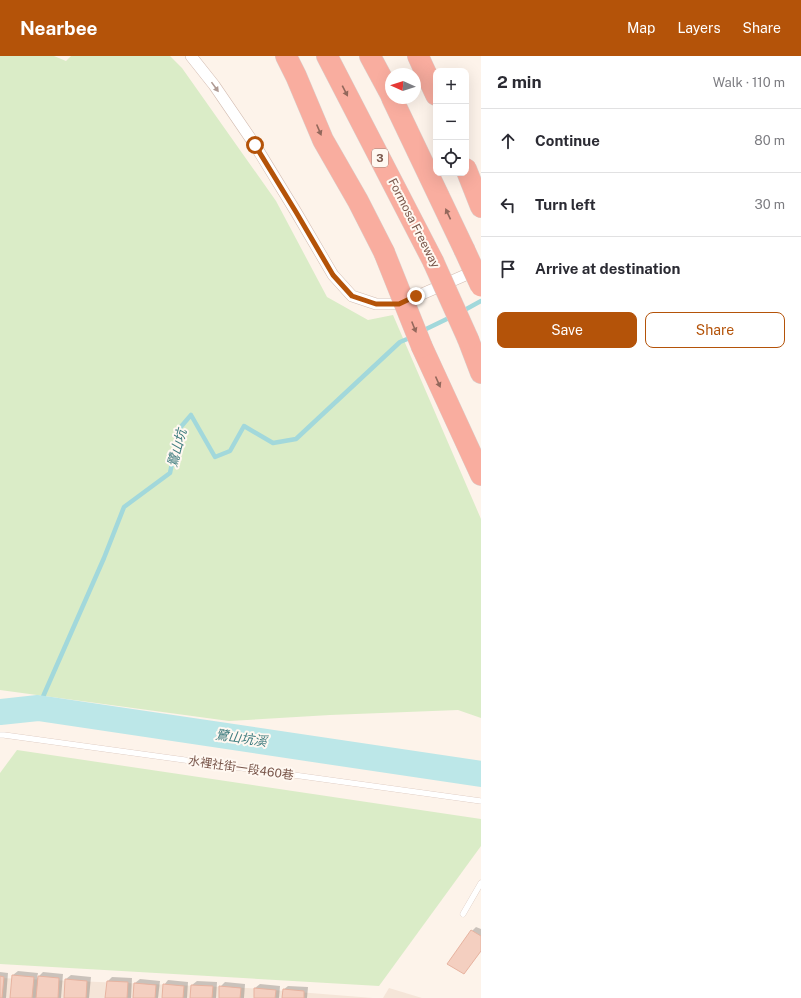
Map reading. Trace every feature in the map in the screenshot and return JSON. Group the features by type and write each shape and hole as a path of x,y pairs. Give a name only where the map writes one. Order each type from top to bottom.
{"highway":[{"path":"282,56 296,76"},
{"path":"286,56 323,140 358,201 384,252 422,347 481,475"},
{"name":"Formosa Freeway","path":"327,56 434,260 481,373"},
{"path":"370,56 385,84"},
{"path":"418,56 433,88"},
{"path":"431,56 434,68"},
{"path":"395,104 481,286"},
{"path":"469,176 481,207"}],"street":[{"path":"191,56 214,85 255,145 333,275 352,296 376,304 399,304 481,268"}],"lane":[{"name":"水裡社街一段460巷","path":"0,735 481,801"},
{"path":"463,914 481,883"}],"shaded area":[{"path":"0,978 248,988 373,998 0,998"},
{"path":"389,988 422,998 383,998"}],"green space":[{"path":"0,56 54,56 66,61 71,56 170,56 182,68 276,201 327,297 368,320 393,315 481,519 481,718 458,710 229,721 0,690"},
{"path":"17,750 481,819 481,846 379,986 0,964 0,773"}],"building":[{"path":"471,930 481,936 481,951 464,974 447,964"},
{"path":"12,975 34,977 32,998 10,998"},
{"path":"0,976 4,977 2,998 0,998"},
{"path":"38,976 59,978 58,998 36,998"},
{"path":"65,979 87,981 86,998 64,998"},
{"path":"107,981 128,982 127,998 105,998"},
{"path":"134,983 156,985 155,998 133,998"},
{"path":"163,984 184,986 183,998 162,998"},
{"path":"191,985 213,986 212,998 190,998"},
{"path":"219,986 241,988 240,998 219,998"},
{"path":"254,988 276,990 275,998 254,998"},
{"path":"283,989 304,991 304,998 282,998"}],"waterway":[{"name":"鷺山坑","path":"461,312 481,301"},
{"name":"鷺山坑","path":"422,331 453,316"},
{"name":"鷺山坑","path":"38,708 104,558 124,507 170,473 179,429 191,415 215,457 230,451 244,426 273,443 296,439 400,342 412,337"},
{"name":"鷺山坑溪","path":"0,712 38,708 481,774"}],"route":[{"path":"255,145 333,275 352,296 376,304 399,304 416,296"}]}
